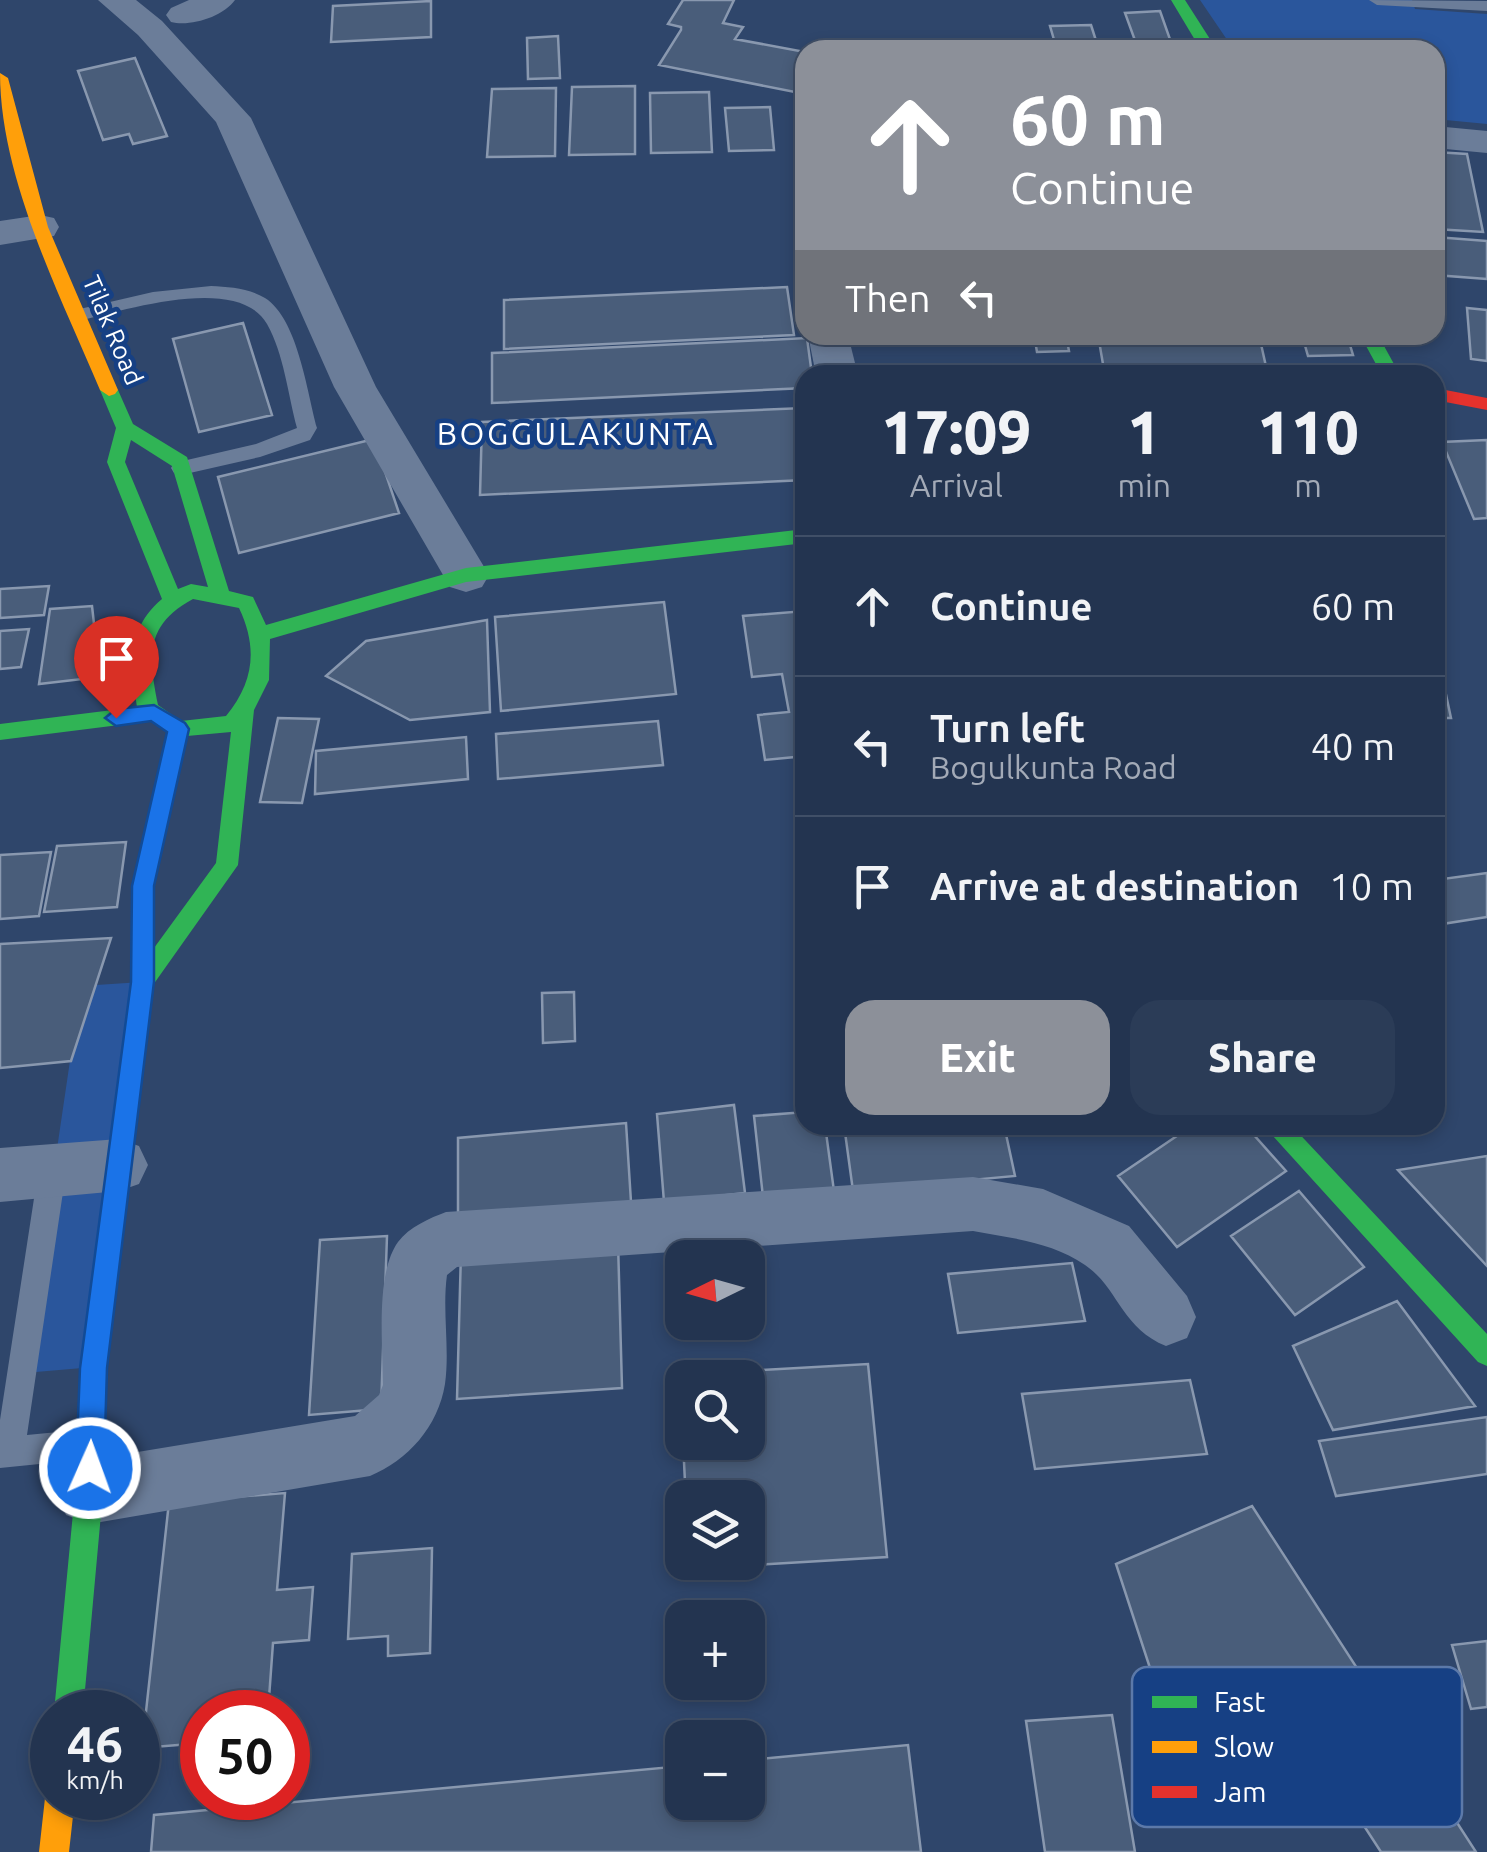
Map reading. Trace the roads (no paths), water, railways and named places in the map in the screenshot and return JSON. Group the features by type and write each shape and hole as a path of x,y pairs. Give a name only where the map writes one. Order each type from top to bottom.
{"main road":[{"path":"1178,0 1203,40"},
{"name":"Tilak Road","path":"1,89 40,226 125,428 116,462 172,598"},
{"path":"1445,396 1487,404"},
{"path":"125,428 180,462 220,596"},
{"path":"264,634 330,618 424,584 466,575 795,537"},
{"path":"358,582 376,578 424,584"},
{"path":"192,591 256,600 266,662 256,698 232,724 178,729 148,708 132,672 146,626 172,598 192,591"},
{"path":"0,716 35,704"},
{"path":"142,982 228,865 244,711"},
{"path":"0,732 154,713"},
{"path":"70,1690 90,1468 94,1368 142,982 143,886 178,729"},
{"path":"1283,1135 1487,1353"},
{"path":"54,1852 58,1820"}],"street":[{"path":"115,0 150,28 233,118 355,387 466,575"},
{"path":"183,15 218,0"},
{"path":"1445,139 1487,142"},
{"path":"0,233 40,226"},
{"path":"25,1184 118,1176"},
{"path":"90,1468 370,1445 401,1418 414,1386 413,1302 420,1260 446,1240 973,1204 1043,1216 1108,1246 1166,1317"}],"lane":[{"path":"1377,0 1487,6"},
{"path":"78,315 192,292 232,292 258,301 274,317 307,428 303,435 260,450 182,468"},
{"path":"0,1196 25,1184 5,1453 90,1468"}],"district":[{"name":"BOGGULAKUNTA","path":"576,434"}]}
